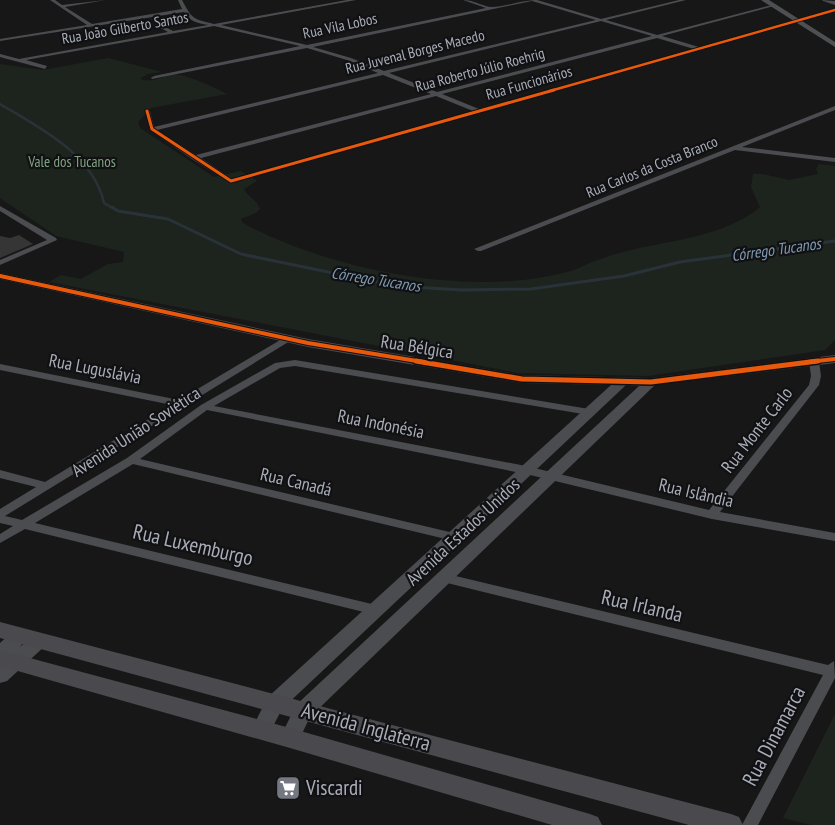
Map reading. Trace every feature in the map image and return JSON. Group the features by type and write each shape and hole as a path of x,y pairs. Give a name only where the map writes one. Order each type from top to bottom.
{"main road":[{"path":"764,0 833,42"},
{"path":"805,14 818,22"},
{"name":"Avenida Inglaterra","path":"20,635 731,825"},
{"name":"Avenida Inglaterra","path":"4,663 290,738 590,825"}],"street":[{"path":"52,0 91,25"},
{"path":"61,6 104,0"},
{"path":"180,0 188,16 197,22 305,46 384,73 479,111"},
{"name":"Rua João Gilberto Santos","path":"19,60 354,0"},
{"path":"465,0 490,8"},
{"path":"532,0 696,48"},
{"name":"Rua Vila Lobos","path":"154,78 532,0"},
{"name":"Rua Juvenal Borges Macedo","path":"152,129 684,0"},
{"path":"825,0 835,3"},
{"name":"Rua Roberto Júlio Roehrig","path":"194,158 772,6"},
{"path":"0,40 185,10"},
{"name":"Rua Funcionários","path":"194,158 231,181 795,20 805,14 835,10"},
{"path":"157,24 172,32"},
{"path":"0,55 45,67"},
{"name":"Rua Carlos da Costa Branco","path":"478,249 835,108"},
{"path":"147,112 152,129 194,158"},
{"path":"736,147 835,160"},
{"path":"0,208 53,240 0,263"},
{"name":"Rua Bélgica","path":"0,276 287,339 522,379 621,383 651,382 835,359"},
{"name":"Avenida União Soviética","path":"0,514 287,339"},
{"name":"Rua Monte Carlo","path":"712,515 814,385 816,376 814,361"},
{"name":"Avenida União Soviética","path":"0,539 131,460 205,407 278,365 295,363 588,412"},
{"name":"Rua Luguslávia","path":"0,367 183,404"},
{"name":"Avenida Estados Unidos","path":"303,711 651,382"},
{"name":"Avenida Estados Unidos","path":"261,730 275,703 621,383"},
{"name":"Rua Indonésia","path":"205,407 551,476"},
{"name":"Rua Canadá","path":"131,460 454,537"},
{"path":"0,474 47,486"},
{"name":"Rua Islândia","path":"551,476 712,515 835,537"},
{"name":"Rua Luxemburgo","path":"0,519 376,610"},
{"name":"Rua Irlanda","path":"443,578 834,670"},
{"path":"4,663 20,635"},
{"name":"Rua Dinamarca","path":"750,825 834,670"},
{"path":"290,738 303,711"}],"green space":[{"name":"Vale dos Tucanos","path":"108,58 162,72 148,74 141,78 142,80 178,75 227,94 151,108 138,122 140,128 214,177 241,171 257,181 244,189 260,209 256,213 241,219 243,223 278,240 317,254 358,266 401,275 488,282 529,279 571,271 620,253 700,235 732,224 760,207 751,187 753,174 763,174 789,180 818,174 816,169 819,164 835,166 835,340 825,350 648,376 518,373 49,282 61,275 81,279 108,264 123,262 124,252 56,236 0,198 0,64 43,70"},
{"path":"835,714 835,825 811,825 783,818"}],"building":[{"path":"19,235 33,244 0,258 0,236 10,238"}],"waterway":[{"name":"Córrego Tucanos","path":"0,104 48,133 77,156 89,170 98,186 104,203 114,209"},
{"name":"Córrego Tucanos","path":"112,207 118,211 168,219 241,254 396,286 462,290 531,289 624,276 680,262 835,241"}],"cycle path":[{"path":"147,111 152,129 231,181 835,10"},
{"path":"0,276 308,343 522,379 651,382 835,359"}],"place":[{"name":"Viscardi","path":"288,788"}]}
